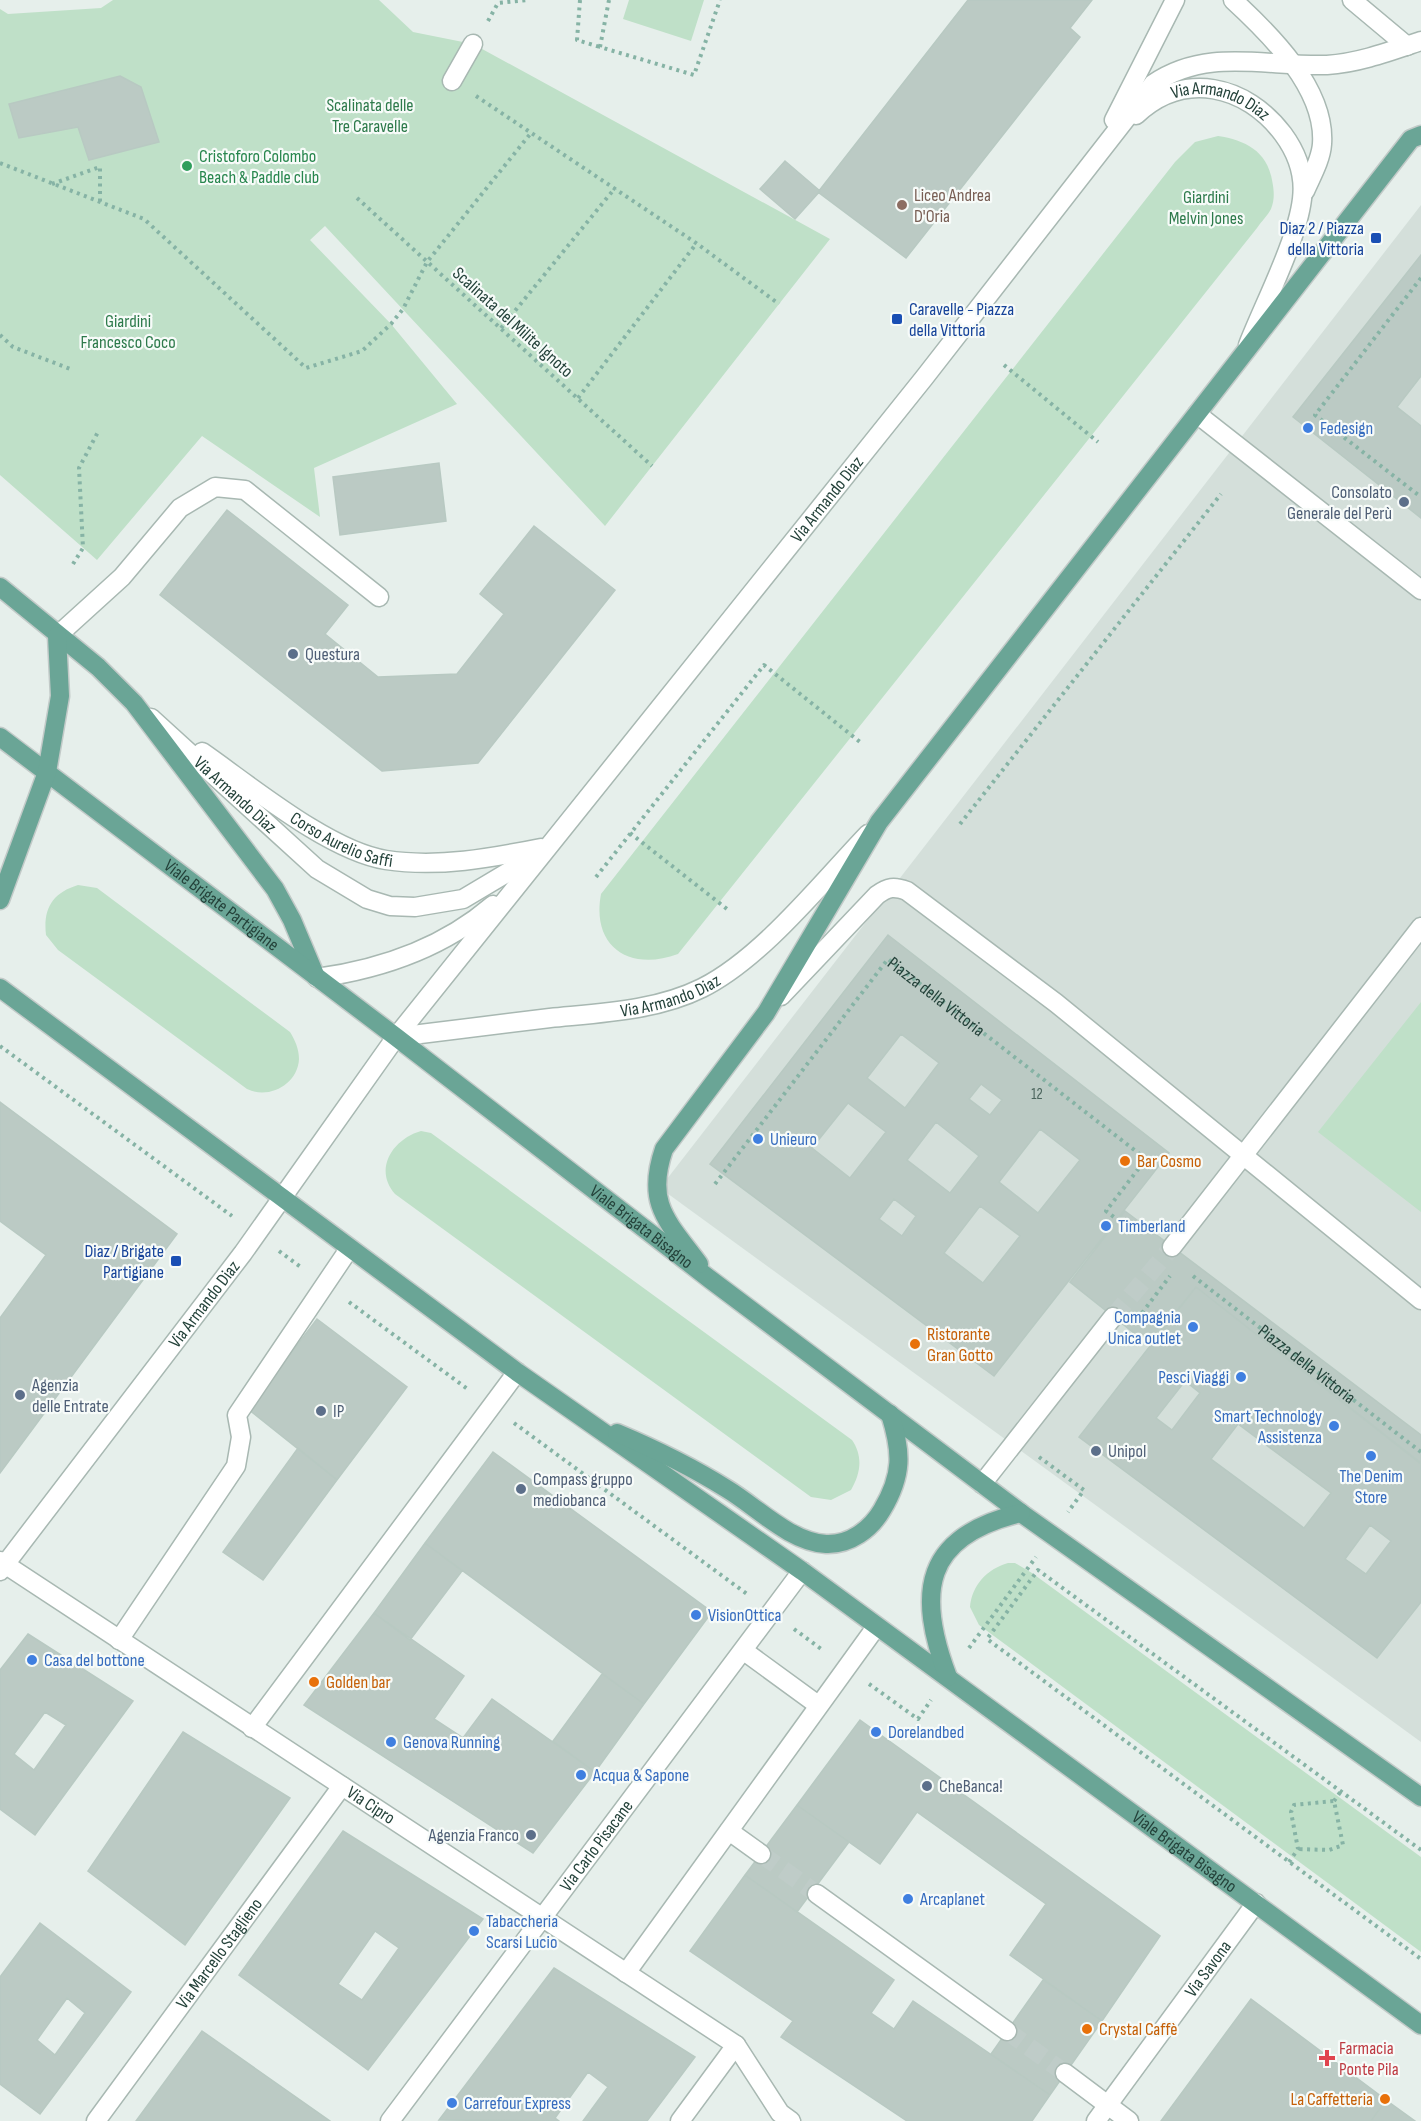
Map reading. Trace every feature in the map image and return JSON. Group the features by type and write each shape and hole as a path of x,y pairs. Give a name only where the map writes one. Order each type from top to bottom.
{"main road":[{"name":"Via Armando Diaz","path":"711,1280 660,1207 655,1190 656,1171 664,1149 766,1013 879,822 1245,351 1416,137"},
{"name":"Corso Aurelio Saffi","path":"0,587 57,636 98,667 140,709 275,889 292,920 316,978"},
{"path":"0,900 47,772 60,696 57,636"},
{"name":"Viale Brigate Partigiane","path":"0,737 396,1037"},
{"path":"0,988 282,1199"},
{"name":"Viale Brigata Bisagno","path":"396,1037 711,1280 1021,1513 1421,1797"},
{"name":"Viale Brigata Bisagno","path":"282,1199 517,1372 802,1571 1421,2025"},
{"name":"Viale Brigata Bisagno","path":"585,1420 661,1451 726,1488 794,1534 827,1544 845,1541 871,1526 890,1496 900,1461 899,1442 890,1414"},
{"path":"948,1677 930,1618 929,1596 934,1574 946,1553 962,1537 999,1518 1021,1513"}],"street":[{"name":"Via Armando Diaz","path":"1100,149 1175,0"},
{"path":"1233,0 1257,20 1290,63"},
{"path":"1352,0 1414,43"},
{"name":"Via Armando Diaz","path":"2,1565 256,1234 396,1037 552,846 924,378 1100,149 1153,84 1172,71 1205,63 1328,65 1358,60 1414,43"},
{"path":"452,81 473,44"},
{"name":"Via Armando Diaz","path":"1245,351 1295,229 1302,198 1322,147 1322,125 1314,100 1290,63"},
{"name":"Via Armando Diaz","path":"1100,149 1148,104 1170,94 1189,88 1227,92 1260,108 1288,141 1302,173 1302,198"},
{"path":"1197,414 1421,590"},
{"path":"57,636 122,577 180,508 215,487 246,490 379,597"},
{"name":"Via Armando Diaz","path":"140,709 316,869 367,899 390,906 415,907 464,899 552,846"},
{"name":"Corso Aurelio Saffi","path":"140,709 318,832 340,845 363,854 386,860 409,862 467,861 552,846"},
{"name":"Via Armando Diaz","path":"396,1037 608,1012 656,1004 702,988 730,971 766,940 879,822"},
{"path":"316,978 385,963 420,952 456,934 502,897 552,846"},
{"name":"Via Armando Diaz","path":"766,1013 864,907 887,888 897,887 907,891 1056,1003 1242,1154"},
{"path":"1172,1247 1242,1154 1421,927"},
{"path":"1242,1154 1421,1300"},
{"path":"119,1640 236,1466 241,1437 237,1415 349,1249"},
{"path":"982,1484 1113,1317"},
{"path":"252,1728 517,1372"},
{"name":"Via Cipro","path":"2,1565 736,2045"},
{"name":"Via Carlo Pisacane","path":"390,2121 802,1571"},
{"path":"626,1973 876,1627"},
{"path":"744,1651 818,1705"},
{"name":"Via Marcello Staglieno","path":"96,2121 342,1786"},
{"path":"729,1831 761,1854"},
{"path":"817,1894 1006,2031"},
{"name":"Via Savona","path":"1096,2121 1256,1904"},
{"path":"680,2121 736,2045 780,2113 790,2121"},
{"path":"1065,2073 1129,2121"}],"path":[{"path":"473,44 498,3 528,0"},
{"path":"580,0 577,40 694,75 720,0"},
{"path":"600,47 609,0"},
{"path":"452,81 696,243 779,304"},
{"path":"0,163 144,219 306,368 362,351 391,324 403,309 427,262 531,133"},
{"path":"51,184 100,167 100,203"},
{"path":"501,328 615,188"},
{"name":"Scalinata del Milite Ignoto","path":"357,198 652,466"},
{"path":"578,398 696,243"},
{"path":"1421,278 1315,415 1421,497"},
{"path":"0,335 13,347 73,370"},
{"path":"1004,365 1098,442"},
{"path":"73,564 83,548 79,468 99,430"},
{"path":"960,824 1221,494"},
{"path":"596,877 764,665 860,742"},
{"path":"630,833 727,909"},
{"name":"Piazza della Vittoria","path":"715,1184 888,959 1146,1159 1106,1210 1118,1220"},
{"path":"0,1046 918,1719 1084,1490 1033,1453"},
{"path":"1135,1321 1171,1275"},
{"name":"Piazza della Vittoria","path":"1193,1276 1421,1452"},
{"path":"1421,1850 1038,1570 987,1639 1421,1959"},
{"path":"1298,1849 1329,1850 1343,1845 1334,1802 1341,1791"},
{"path":"1289,1862 1298,1849 1292,1812 1294,1805 1334,1802"}],"shaded area":[{"path":"1421,205 1421,1742 660,1188"}],"green space":[{"path":"113,0 379,0 413,32 473,44 830,239 605,526 325,226 310,240 391,324 457,404 314,468 320,517 202,436 97,560 0,475 0,9 8,14 101,8"},
{"path":"629,0 704,0 691,41 623,19"},
{"name":"Giardini Melvin Jones","path":"1218,136 1246,144 1260,154 1265,161 1274,191 1268,214 678,954 644,960 618,951 608,941 602,928 599,913 601,894 1175,162 1195,142"},
{"path":"78,885 97,888 290,1032 299,1059 294,1076 281,1088 273,1091 256,1092 247,1089 58,950 46,935 48,910 56,897"},
{"path":"1421,1002 1421,1212 1318,1132"},
{"path":"421,1131 431,1133 852,1440 858,1452 859,1471 851,1490 831,1500 811,1497 395,1194 386,1175 389,1156 402,1141"},
{"path":"1008,1563 1015,1563 1032,1573 1421,1857 1421,1952 979,1625 970,1607 977,1585 993,1569"}],"building":[{"path":"968,0 1092,0 1070,28 1080,37 906,258 818,192"},
{"path":"120,76 141,87 159,142 89,160 78,127 19,138 9,104"},
{"path":"785,161 820,191 795,219 760,189"},
{"path":"1421,255 1421,376 1397,407 1421,426 1421,518 1293,417"},
{"path":"439,463 446,521 340,535 333,477"},
{"name":"Questura","path":"227,510 348,605 325,634 378,677 457,674 504,614 480,594 534,526 615,590 478,763 382,771 160,595"},
{"path":"888,935 1169,1153 994,1376 710,1164","holes":["901,1034 939,1063 905,1108 867,1078","981,1084 1002,1100 990,1115 969,1099","848,1103 886,1132 850,1178 812,1148","936,1122 979,1156 950,1193 907,1160","1040,1129 1080,1160 1038,1213 999,1182","894,1199 916,1216 902,1236 879,1219","980,1206 1020,1236 983,1283 944,1253"]},
{"path":"0,1102 177,1234 0,1473 0,1318 46,1255 0,1221"},
{"path":"1125,1211 1421,1435 1421,1464 1196,1287 1149,1345 1070,1282"},
{"path":"1196,1287 1421,1463 1421,1602 1377,1658 1079,1437","holes":["1185,1381 1200,1393 1172,1430 1156,1418","1238,1424 1331,1493 1304,1528 1211,1459","1370,1525 1391,1541 1366,1574 1345,1559"]},
{"path":"317,1319 407,1387 337,1480 248,1409"},
{"path":"298,1448 337,1480 263,1580 223,1552"},
{"path":"493,1452 712,1612 644,1704 425,1543"},
{"path":"425,1543 462,1571 410,1640 374,1613"},
{"path":"374,1613 464,1676 434,1719 463,1738 492,1699 595,1772 533,1853 304,1705"},
{"path":"28,1634 133,1701 35,1835 0,1809 0,1670","holes":["45,1712 66,1725 34,1770 14,1754"]},
{"path":"602,1674 644,1704 595,1772 553,1741"},
{"path":"860,1720 1160,1936 1102,2021 1010,1955 1046,1904 917,1812 880,1864 797,1805"},
{"path":"183,1732 290,1798 185,1945 88,1871"},
{"path":"797,1805 849,1842 797,1912 745,1875"},
{"path":"343,1831 483,1919 368,2070 239,1975","holes":["375,1931 399,1948 362,2000 338,1984"]},
{"path":"745,1875 894,1980 871,2013 894,2029 913,2001 1050,2095 1032,2121 907,2121 781,2037 793,2021 690,1951"},
{"path":"40,1923 131,1992 40,2114 0,2084 0,1977","holes":["67,1998 85,2013 55,2055 37,2040"]},
{"path":"554,1968 695,2057 647,2121 583,2121 608,2087 588,2072 555,2118 559,2121 439,2120"},
{"path":"1043,1980 1102,2021 1050,2095 991,2054"},
{"path":"1251,1999 1386,2100 1371,2121 1161,2121"},
{"path":"202,2031 330,2121 136,2121"},
{"path":"1386,2100 1415,2121 1371,2121"}],"tunnel":[{"path":"1113,1317 1172,1247"},
{"path":"761,1854 817,1894"},
{"path":"1007,2031 1065,2073"}],"place":[{"name":"Cristoforo Colombo Beach & Paddle club","path":"187,166"},
{"name":"Liceo Andrea D'Oria","path":"902,205"},
{"name":"Diaz 2 / Piazza della Vittoria","path":"1376,238"},
{"name":"Caravelle - Piazza della Vittoria","path":"897,319"},
{"name":"Fedesign","path":"1308,428"},
{"name":"Consolato Generale del Perù","path":"1404,502"},
{"name":"Questura","path":"293,654"},
{"name":"Unieuro","path":"758,1139"},
{"name":"Bar Cosmo","path":"1125,1161"},
{"name":"Timberland","path":"1106,1226"},
{"name":"Diaz / Brigate Partigiane","path":"176,1261"},
{"name":"Compagnia Unica outlet","path":"1193,1327"},
{"name":"Ristorante Gran Gotto","path":"915,1344"},
{"name":"Pesci Viaggi","path":"1241,1377"},
{"name":"Agenzia delle Entrate","path":"20,1395"},
{"name":"IP","path":"321,1411"},
{"name":"Smart Technology Assistenza","path":"1334,1426"},
{"name":"Unipol","path":"1096,1451"},
{"name":"The Denim Store","path":"1371,1456"},
{"name":"Compass gruppo mediobanca","path":"521,1489"},
{"name":"VisionOttica","path":"696,1615"},
{"name":"Casa del bottone","path":"32,1660"},
{"name":"Golden bar","path":"314,1682"},
{"name":"Dorelandbed","path":"876,1732"},
{"name":"Genova Running","path":"391,1742"},
{"name":"Acqua & Sapone","path":"581,1775"},
{"name":"CheBanca!","path":"927,1786"},
{"name":"Agenzia Franco","path":"531,1835"},
{"name":"Arcaplanet","path":"908,1899"},
{"name":"Tabaccheria Scarsi Lucio","path":"474,1931"},
{"name":"Crystal Caffè","path":"1087,2029"},
{"name":"Farmacia Ponte Pila","path":"1327,2058"},
{"name":"La Caffetteria","path":"1385,2099"},
{"name":"Carrefour Express","path":"452,2103"}],"park label":[{"name":"Scalinata delle Tre Caravelle","path":"370,115"},
{"name":"Giardini Francesco Coco","path":"128,331"}]}
